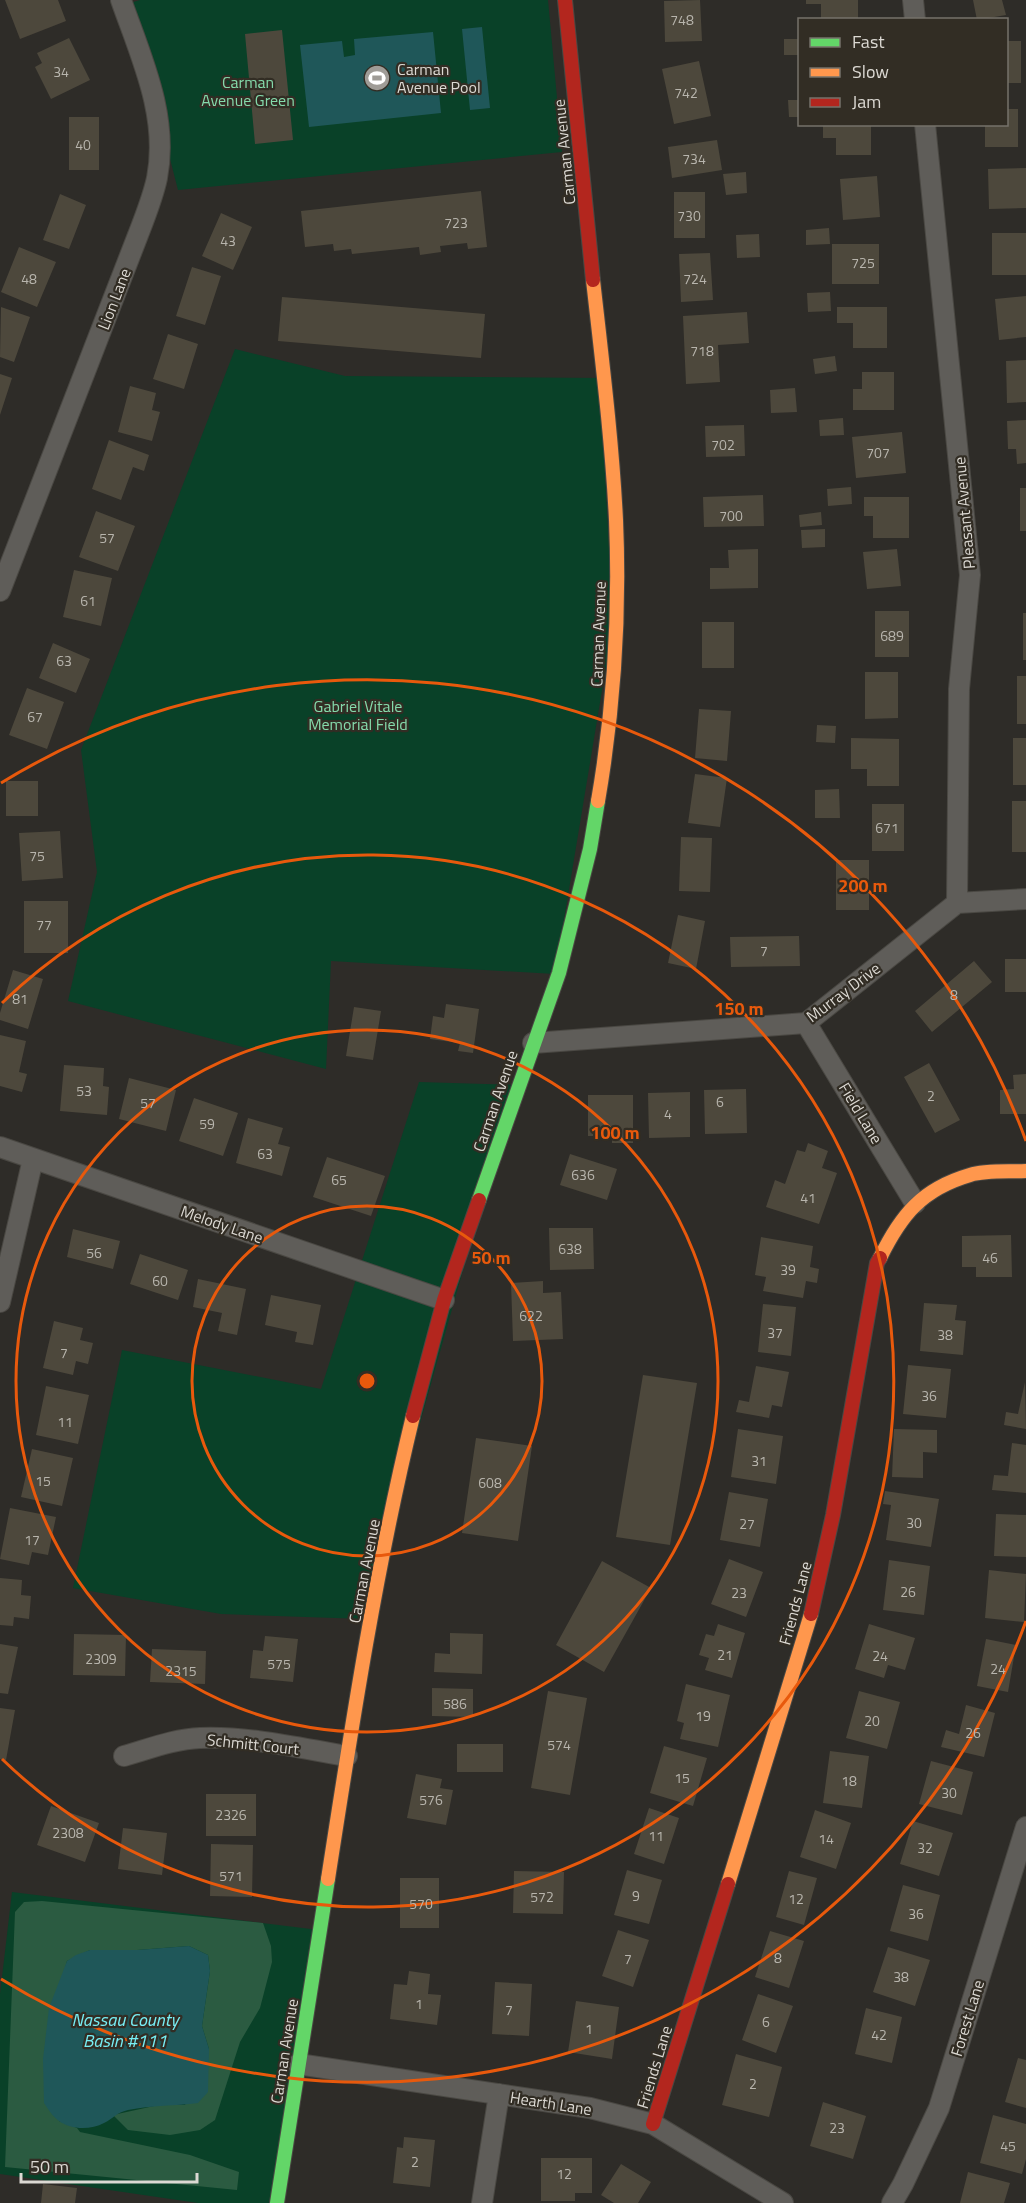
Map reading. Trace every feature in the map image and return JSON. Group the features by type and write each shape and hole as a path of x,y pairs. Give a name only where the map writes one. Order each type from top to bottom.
{"main road":[{"name":"Carman Avenue","path":"277,2203 347,1756 406,1443 444,1300 559,973 591,849 608,742 617,622 616,520 565,0"},
{"name":"Friends Lane","path":"653,2124 813,1609 833,1515 878,1263 893,1231 915,1203 938,1188 971,1174 1026,1171"}],"street":[{"name":"Lion Lane","path":"0,591 138,235 157,180 160,154 158,111 146,69 121,0"},
{"path":"913,0 915,18"},
{"name":"Pleasant Avenue","path":"925,126 970,575 959,689 957,903"},
{"path":"957,903 1026,899"},
{"name":"Murray Drive","path":"533,1043 806,1023 957,903"},
{"name":"Field Lane","path":"806,1023 915,1203"},
{"name":"Melody Lane","path":"0,1147 444,1300"},
{"path":"0,1302 33,1159"},
{"name":"Schmitt Court","path":"124,1756 175,1741 200,1738 242,1739 347,1756"},
{"name":"Forest Lane","path":"892,2203 939,2108 1026,1827"},
{"name":"Hearth Lane","path":"298,2064 590,2108 653,2124 783,2203"},
{"path":"482,2203 499,2094"}],"green space":[{"name":"Carman Avenue Green","path":"140,0 548,0 562,152 178,190 130,3"},
{"name":"Gabriel Vitale Memorial Field","path":"235,349 345,376 600,378 613,624 555,974 331,961 326,1069 68,1001 97,872 81,750"},
{"path":"419,1082 515,1085 365,1619 221,1614 73,1588 122,1350 321,1389"},
{"path":"12,1892 319,1930 277,2203 198,2203 0,2174 0,1994"},
{"path":"42,1901 263,1923 271,1946 272,1962 260,2008 240,2042 215,2120 200,2130 170,2135 128,2130 113,2115 163,2104 185,2105 209,2049 202,2026 210,1971 208,1955 189,1946 137,1950 90,1950 67,1961 64,1972 59,2121 77,2128 80,2132 190,2155 239,2172 237,2190 5,2167 15,1912 24,1902"}],"water":[{"path":"482,27 490,108 470,110 462,29"},
{"path":"433,32 441,113 309,127 300,45 342,41 344,57 355,55 354,39"},
{"name":"Nassau County Basin #111","path":"189,1946 208,1955 210,1971 202,2026 209,2049 208,2092 198,2103 128,2110 93,2127 75,2127 59,2121 44,2103 43,2059 49,2008 67,1961 90,1950 137,1950"}],"building":[{"path":"5,0 58,0 66,21 20,39"},
{"path":"700,0 702,41 665,42 664,1"},
{"path":"806,0 858,0 858,18 821,18 821,4 806,4"},
{"path":"973,0 1002,0 1006,15 977,18"},
{"path":"282,30 293,140 255,144 245,34"},
{"path":"69,38 90,80 51,99 35,67 42,63 37,53"},
{"path":"784,39 798,39 798,55 784,55"},
{"path":"1008,41 1021,41 1021,83 1008,83"},
{"path":"699,61 711,116 674,124 662,69"},
{"path":"788,100 798,100 798,117 789,117"},
{"path":"1008,109 1018,109 1018,147 985,147 985,126 1008,126"},
{"path":"69,117 99,117 99,170 69,170"},
{"path":"823,126 871,126 871,155 836,155 836,138 823,138"},
{"path":"717,140 722,170 672,178 668,147"},
{"path":"1026,168 1026,208 989,209 988,169"},
{"path":"746,172 747,193 726,195 723,174"},
{"path":"877,176 880,217 843,220 840,179"},
{"path":"481,191 487,247 468,249 467,243 440,246 441,252 420,255 419,247 352,254 351,249 334,251 333,244 305,247 301,211"},
{"path":"674,192 705,192 705,238 674,238"},
{"path":"60,194 86,205 69,249 43,240"},
{"path":"221,213 252,227 233,270 202,256"},
{"path":"829,228 830,244 806,245 806,230"},
{"path":"992,233 1026,233 1026,275 992,275"},
{"path":"759,234 760,257 737,258 736,235"},
{"path":"832,244 879,244 879,284 832,284"},
{"path":"19,247 56,262 37,307 1,292"},
{"path":"710,253 713,300 681,302 679,254"},
{"path":"192,267 221,276 205,325 176,316"},
{"path":"830,292 831,311 808,312 807,293"},
{"path":"1026,296 1026,337 999,340 995,299"},
{"path":"282,297 485,314 481,358 278,341"},
{"path":"1,307 30,317 14,362 0,357"},
{"path":"837,307 887,307 887,348 853,348 853,323 837,323"},
{"path":"747,312 749,343 718,345 720,382 686,384 683,316"},
{"path":"168,334 198,344 184,389 153,379"},
{"path":"835,356 837,371 815,374 813,359"},
{"path":"1026,360 1026,402 1007,403 1006,361"},
{"path":"862,372 894,372 894,410 853,410 853,389 862,389"},
{"path":"0,374 12,378 0,415"},
{"path":"130,386 156,393 152,410 160,412 152,441 118,432"},
{"path":"795,388 797,412 771,413 770,390"},
{"path":"843,418 844,435 820,436 819,420"},
{"path":"1026,420 1026,463 1017,464 1016,449 1008,449 1007,421"},
{"path":"744,425 745,456 706,457 705,426"},
{"path":"902,432 906,473 856,478 852,437"},
{"path":"109,440 149,455 144,471 133,467 121,500 92,489"},
{"path":"851,487 852,504 828,506 827,489"},
{"path":"1020,488 1026,488 1026,531 1020,531"},
{"path":"763,495 764,526 704,527 703,497"},
{"path":"864,497 909,497 909,538 873,538 873,516 864,516"},
{"path":"96,511 135,526 118,571 79,557"},
{"path":"821,512 822,525 800,527 799,515"},
{"path":"825,529 825,547 802,548 801,530"},
{"path":"758,549 758,588 710,589 710,568 729,568 728,550"},
{"path":"897,549 901,586 867,589 863,552"},
{"path":"74,570 112,578 101,626 63,617"},
{"path":"875,611 909,611 909,657 875,657"},
{"path":"1023,613 1026,613 1026,660 1023,660"},
{"path":"702,622 734,622 734,668 702,668"},
{"path":"53,643 90,659 76,693 39,678"},
{"path":"865,672 898,672 898,718 865,719"},
{"path":"1017,676 1026,676 1026,724 1017,724"},
{"path":"27,688 64,702 47,749 9,735"},
{"path":"699,709 731,711 727,761 695,758"},
{"path":"817,725 836,726 835,743 816,742"},
{"path":"851,738 899,739 899,786 867,786 867,769 851,769"},
{"path":"1013,738 1026,738 1026,785 1013,785"},
{"path":"695,774 727,778 720,827 688,823"},
{"path":"6,781 38,781 38,816 6,816"},
{"path":"839,789 840,818 815,818 815,790"},
{"path":"1012,801 1026,801 1026,852 1012,852"},
{"path":"872,804 904,804 904,851 872,851"},
{"path":"60,831 63,878 22,881 19,833"},
{"path":"681,837 712,838 710,892 679,891"},
{"path":"836,860 869,860 869,910 836,910"},
{"path":"24,901 68,901 68,953 24,953"},
{"path":"678,915 705,921 696,969 668,963"},
{"path":"799,936 800,966 731,967 730,937"},
{"path":"1005,959 1026,959 1026,992 1005,992"},
{"path":"974,961 992,982 932,1032 915,1011"},
{"path":"13,970 43,979 28,1029 0,1020"},
{"path":"446,1004 479,1009 473,1053 458,1051 460,1043 430,1039 433,1016 444,1018"},
{"path":"354,1007 381,1011 373,1060 346,1056"},
{"path":"0,1035 26,1041 19,1072 27,1074 22,1092 0,1086"},
{"path":"929,1063 960,1120 935,1133 904,1077"},
{"path":"64,1065 104,1068 103,1086 109,1087 107,1115 60,1111"},
{"path":"1026,1074 1026,1114 1000,1114 1000,1090 1014,1089 1013,1075"},
{"path":"129,1078 176,1090 166,1131 119,1119"},
{"path":"746,1089 747,1133 705,1134 704,1090"},
{"path":"690,1092 690,1137 649,1138 648,1093"},
{"path":"588,1095 633,1095 633,1143 612,1143 612,1136 588,1136"},
{"path":"194,1098 238,1113 223,1156 179,1141"},
{"path":"248,1118 283,1128 278,1144 290,1147 282,1176 236,1163"},
{"path":"808,1143 828,1151 822,1168 837,1173 819,1224 766,1207 775,1180 785,1184 797,1150 805,1152"},
{"path":"570,1154 617,1169 607,1200 560,1185"},
{"path":"327,1157 385,1176 371,1216 313,1197"},
{"path":"549,1228 593,1228 594,1269 550,1270"},
{"path":"73,1229 120,1241 113,1269 67,1257"},
{"path":"1011,1235 1012,1277 976,1277 976,1267 962,1267 962,1236"},
{"path":"761,1237 813,1246 810,1267 819,1269 817,1283 806,1281 803,1298 763,1291 766,1277 755,1275"},
{"path":"140,1254 188,1270 178,1300 130,1284"},
{"path":"198,1279 246,1289 237,1335 218,1331 222,1313 193,1307"},
{"path":"543,1281 543,1293 561,1292 563,1339 513,1341 511,1283"},
{"path":"271,1295 321,1305 313,1345 295,1342 297,1332 265,1325"},
{"path":"924,1303 957,1305 955,1320 966,1321 963,1355 920,1351"},
{"path":"763,1304 796,1307 791,1356 758,1352"},
{"path":"54,1321 83,1328 80,1340 93,1343 88,1364 76,1361 73,1375 43,1368"},
{"path":"908,1365 951,1369 946,1418 903,1414"},
{"path":"756,1366 789,1372 782,1407 772,1405 769,1418 736,1412 739,1400 749,1402"},
{"path":"643,1375 697,1383 670,1545 616,1537"},
{"path":"1025,1382 1026,1429 1004,1425 1006,1412 1018,1414"},
{"path":"46,1386 89,1395 78,1444 36,1435"},
{"path":"738,1429 783,1436 776,1484 731,1477"},
{"path":"894,1429 937,1430 937,1453 923,1452 923,1478 892,1477"},
{"path":"476,1438 532,1446 518,1541 462,1533"},
{"path":"1012,1443 1026,1445 1026,1493 992,1490 994,1475 1008,1476"},
{"path":"32,1449 73,1458 62,1506 21,1497"},
{"path":"885,1491 939,1499 931,1547 886,1540 891,1505 883,1504"},
{"path":"729,1492 768,1499 760,1547 720,1540"},
{"path":"10,1508 56,1517 48,1555 32,1552 29,1565 0,1559"},
{"path":"996,1514 1026,1515 1026,1557 994,1556"},
{"path":"729,1559 763,1572 746,1617 711,1604"},
{"path":"889,1560 930,1566 924,1615 883,1610"},
{"path":"602,1561 651,1588 604,1672 556,1645"},
{"path":"989,1570 1026,1574 1024,1622 985,1618"},
{"path":"0,1578 22,1580 21,1595 31,1596 29,1619 14,1617 13,1626 0,1625"},
{"path":"718,1624 745,1633 732,1678 705,1670 709,1658 699,1655 706,1634 714,1636"},
{"path":"869,1624 915,1638 905,1670 888,1665 884,1678 855,1669"},
{"path":"450,1633 483,1634 482,1674 434,1672 435,1653 450,1654"},
{"path":"74,1634 126,1635 125,1676 73,1675"},
{"path":"265,1636 298,1639 293,1682 250,1678 253,1650 263,1651"},
{"path":"986,1639 1016,1645 1008,1692 977,1686"},
{"path":"0,1644 18,1647 8,1694 0,1693"},
{"path":"152,1649 206,1651 205,1684 150,1682"},
{"path":"686,1684 730,1695 718,1747 680,1739 684,1723 677,1721"},
{"path":"432,1688 473,1689 473,1717 432,1716"},
{"path":"548,1691 587,1698 570,1795 531,1788"},
{"path":"859,1691 900,1702 887,1749 846,1738"},
{"path":"966,1705 995,1713 984,1757 941,1747 946,1730 959,1734"},
{"path":"0,1708 15,1710 6,1760 0,1759"},
{"path":"457,1744 503,1744 503,1772 457,1772"},
{"path":"664,1746 707,1758 693,1806 650,1793"},
{"path":"830,1751 869,1756 862,1808 823,1803"},
{"path":"931,1761 973,1772 962,1815 919,1804"},
{"path":"416,1774 442,1779 440,1788 453,1790 446,1825 407,1818"},
{"path":"206,1794 256,1794 256,1836 206,1836"},
{"path":"51,1806 99,1823 85,1862 37,1845"},
{"path":"649,1808 679,1818 664,1864 634,1854"},
{"path":"815,1810 851,1823 836,1869 800,1857"},
{"path":"913,1821 953,1833 939,1876 900,1864"},
{"path":"123,1828 167,1833 162,1875 118,1869"},
{"path":"211,1844 253,1845 252,1897 210,1896"},
{"path":"627,1870 662,1880 649,1924 614,1915"},
{"path":"514,1871 564,1872 563,1914 513,1913"},
{"path":"789,1871 817,1878 804,1925 776,1917"},
{"path":"400,1878 439,1878 439,1928 400,1928"},
{"path":"903,1885 940,1895 928,1941 890,1931"},
{"path":"618,1930 649,1940 633,1987 602,1976"},
{"path":"770,1931 804,1941 789,1988 755,1977"},
{"path":"888,1947 930,1960 915,2006 873,1992"},
{"path":"409,1971 430,1974 428,1994 441,1995 437,2025 390,2019 394,1984 407,1985"},
{"path":"495,1982 532,1984 529,2036 492,2034"},
{"path":"758,1994 793,2006 776,2053 742,2040"},
{"path":"576,2001 619,2007 612,2059 568,2052"},
{"path":"866,2008 902,2017 892,2063 855,2054"},
{"path":"736,2054 782,2067 769,2117 722,2105"},
{"path":"1018,2058 1026,2060 1026,2108 1005,2102"},
{"path":"823,2102 866,2116 853,2159 810,2146"},
{"path":"993,2115 1026,2124 1026,2159 1022,2174 980,2163"},
{"path":"404,2137 435,2140 430,2187 393,2183 397,2147 403,2148"},
{"path":"541,2158 592,2158 592,2193 575,2193 575,2201 541,2201"},
{"path":"621,2164 651,2182 638,2203 614,2203 601,2195"},
{"path":"968,2172 1010,2183 1004,2203 960,2203"},
{"path":"43,2184 77,2188 75,2203 41,2203"}],"traffic: fast":[{"path":"479,1200 559,973 590,849 598,801"},
{"path":"277,2203 328,1879"}],"traffic: slow":[{"path":"593,280 612,460 617,555 612,696 598,801"},
{"path":"880,1258 905,1217 926,1196 939,1188 976,1173 1026,1171"},
{"path":"328,1879 376,1588 413,1416"},
{"path":"728,1884 811,1614"}],"traffic: jam":[{"path":"565,0 593,280"},
{"path":"413,1416 444,1300 479,1200"},
{"path":"811,1614 833,1515 877,1263 880,1258"},
{"path":"653,2124 728,1884"}],"place":[{"name":"Carman Avenue Pool","path":"377,78"}]}
